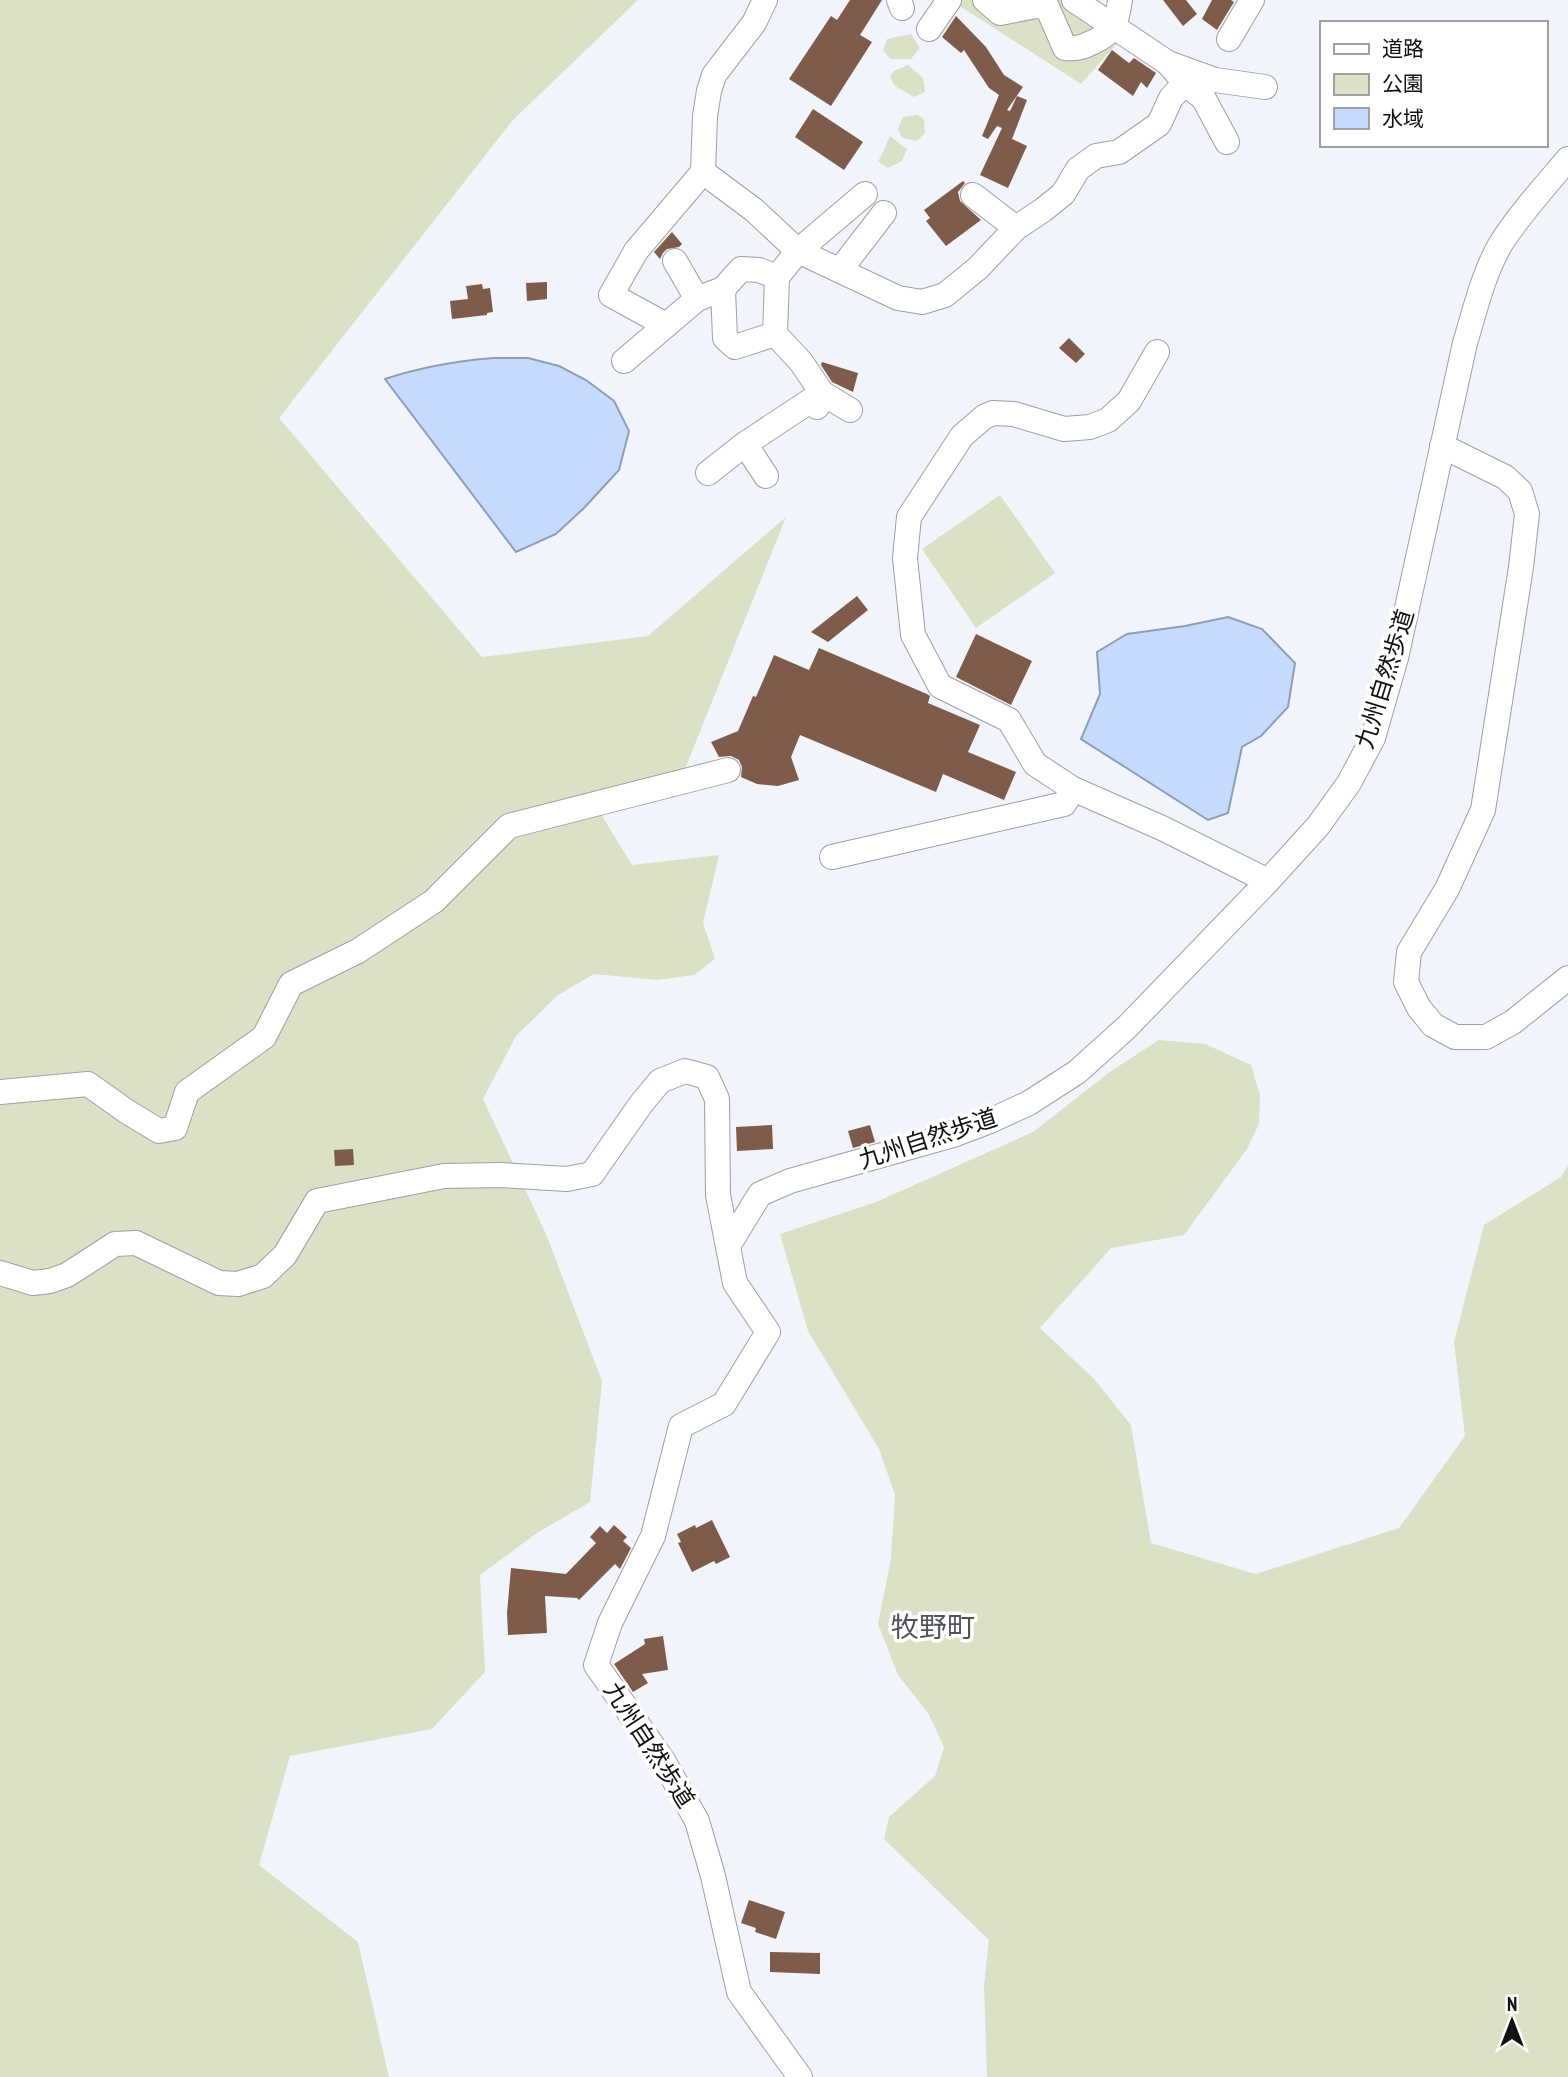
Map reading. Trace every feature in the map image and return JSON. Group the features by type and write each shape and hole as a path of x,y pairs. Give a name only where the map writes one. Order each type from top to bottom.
{"street":[{"path":"666,325 611,295 636,251 703,172 705,116 714,75 754,23 765,0"},
{"path":"929,29 949,0"},
{"path":"985,0 1000,13 1036,6 1047,7 1065,48 1077,49 1107,36 1114,26 1121,0"},
{"path":"1074,0 1209,90 1227,142"},
{"path":"1229,38 1252,0"},
{"path":"1168,63 1185,83 1209,90 1265,87"},
{"path":"703,172 754,210 798,251 898,298 922,302 945,295 978,268 1016,228 1063,194 1078,169 1096,156 1119,152 1159,124 1171,98 1185,83"},
{"name":"九州自然歩道","path":"800,2077 739,1992 713,1876 697,1821 664,1762 596,1665 610,1623 653,1536 681,1426 724,1404 768,1332 736,1283 727,1246 760,1194 790,1181 953,1135 990,1121 1029,1102 1077,1072 1127,1027 1318,826 1349,783 1373,738 1396,658 1465,343 1479,294 1500,245 1568,159"},
{"path":"818,402 801,362 775,334 777,277 798,251 865,194"},
{"path":"973,195 1016,228"},
{"path":"841,270 884,213"},
{"path":"675,261 697,299"},
{"path":"624,361 697,299 723,289 741,269 759,270 777,277"},
{"path":"723,289 725,338 730,344 735,347 775,334"},
{"path":"1157,352 1129,401 1108,420 1090,427 1064,429 1004,412 984,417 962,436 909,517 905,558 913,635 940,686 1009,720 1035,764 1073,789 1162,828 1268,881"},
{"path":"708,473 745,444 818,402 850,410"},
{"path":"745,444 766,476"},
{"path":"1442,446 1504,477 1520,491 1527,514 1483,810 1447,889 1409,952 1406,982 1419,1008 1433,1025 1455,1037 1486,1037 1513,1023 1568,978"},
{"path":"0,1092 88,1084 159,1131 175,1128 187,1092 264,1037 291,984 358,951 434,901 509,826 728,770"},
{"path":"832,857 1064,804 1073,789"},
{"path":"0,1273 33,1283 50,1281 67,1275 116,1244 136,1243 219,1283 238,1284 263,1276 285,1255 317,1201 444,1176 501,1175 567,1179 592,1174 660,1081 685,1071 707,1077 717,1099 718,1195 727,1246"}],"green space":[{"path":"0,0 638,0 513,120 279,418 482,657 648,636 786,517 683,774 599,811 632,865 719,855 703,923 715,959 694,975 657,980 594,974 558,995 516,1036 483,1099 546,1234 602,1381 590,1502 537,1533 480,1575 485,1672 432,1729 290,1756 259,1865 358,1942 389,2077 0,2077"},
{"path":"961,0 1060,0 1121,39 1081,84 958,5"},
{"path":"911,34 920,48 911,59 890,59 883,50 887,39"},
{"path":"908,65 923,78 925,92 914,97 895,86 890,77 894,71"},
{"path":"917,115 924,119 925,133 917,141 902,138 898,129 903,117"},
{"path":"890,136 907,149 902,161 888,168 878,161"},
{"path":"1000,495 1055,573 976,628 922,549"},
{"path":"1159,1040 1205,1044 1251,1065 1260,1095 1259,1124 1247,1149 1184,1235 1111,1248 1040,1328 1094,1379 1131,1425 1151,1543 1256,1574 1399,1528 1465,1436 1454,1342 1484,1225 1561,1177 1568,1165 1568,2077 987,2077 984,1986 989,1940 884,1839 889,1817 935,1776 944,1747 928,1713 898,1675 878,1624 891,1558 895,1495 879,1449 808,1331 780,1234 876,1202 1033,1132 1111,1071"}],"water":[{"path":"494,358 528,358 559,366 586,380 614,401 629,431 619,470 584,508 556,534 516,552 385,379 439,365"},
{"path":"1228,617 1262,629 1295,663 1288,707 1261,736 1242,747 1228,813 1208,820 1081,739 1100,694 1097,652 1127,634"}],"building":[{"path":"850,0 882,0 860,35 872,42 831,106 789,79 831,16 837,20"},
{"path":"1163,0 1186,0 1197,14 1183,26"},
{"path":"1212,0 1234,2 1217,30 1202,19"},
{"path":"956,16 986,47 1004,75 1023,87 1007,110 1010,111 1017,96 1027,100 1012,139 1027,146 1008,188 980,175 1002,128 997,126 988,139 982,136 999,95 989,88 964,50 961,53 942,37"},
{"path":"1112,50 1129,63 1134,58 1156,73 1147,88 1141,82 1133,96 1098,70"},
{"path":"813,109 863,142 844,170 795,137"},
{"path":"963,181 965,183 958,192 960,201 981,220 946,246 926,221 930,218 924,210"},
{"path":"672,232 682,244 667,249 660,259 654,252"},
{"path":"547,282 547,299 527,301 526,283"},
{"path":"482,284 483,289 490,288 493,312 452,319 450,301 468,299 466,286"},
{"path":"1069,338 1085,354 1076,363 1059,348"},
{"path":"822,362 858,373 853,392 832,382 821,365"},
{"path":"857,596 868,610 828,642 811,632"},
{"path":"976,634 1032,661 1011,705 956,677"},
{"path":"819,648 927,694 930,696 928,703 980,725 968,752 1016,772 1004,800 943,774 936,792 800,735 791,757 799,780 778,786 757,784 741,777 742,767 739,760 731,756 719,757 711,742 738,731 774,655 809,670"},
{"path":"772,1125 773,1149 737,1151 736,1127"},
{"path":"870,1125 875,1142 853,1148 848,1131"},
{"path":"353,1149 354,1165 335,1166 334,1150"},
{"path":"712,1520 730,1557 716,1564 714,1561 692,1572 678,1543 681,1542 677,1534"},
{"path":"614,1525 627,1537 623,1541 631,1548 620,1569 615,1564 579,1600 545,1596 547,1633 508,1635 511,1568 566,1574 596,1543 590,1537 600,1526 607,1533"},
{"path":"663,1636 668,1670 642,1674 648,1683 633,1692 614,1664 645,1644 644,1639"},
{"path":"749,1900 785,1912 776,1939 755,1932 756,1928 741,1923"},
{"path":"770,1952 820,1953 820,1974 770,1972"}],"district":[{"name":"牧野町","path":"933,1627"}]}
